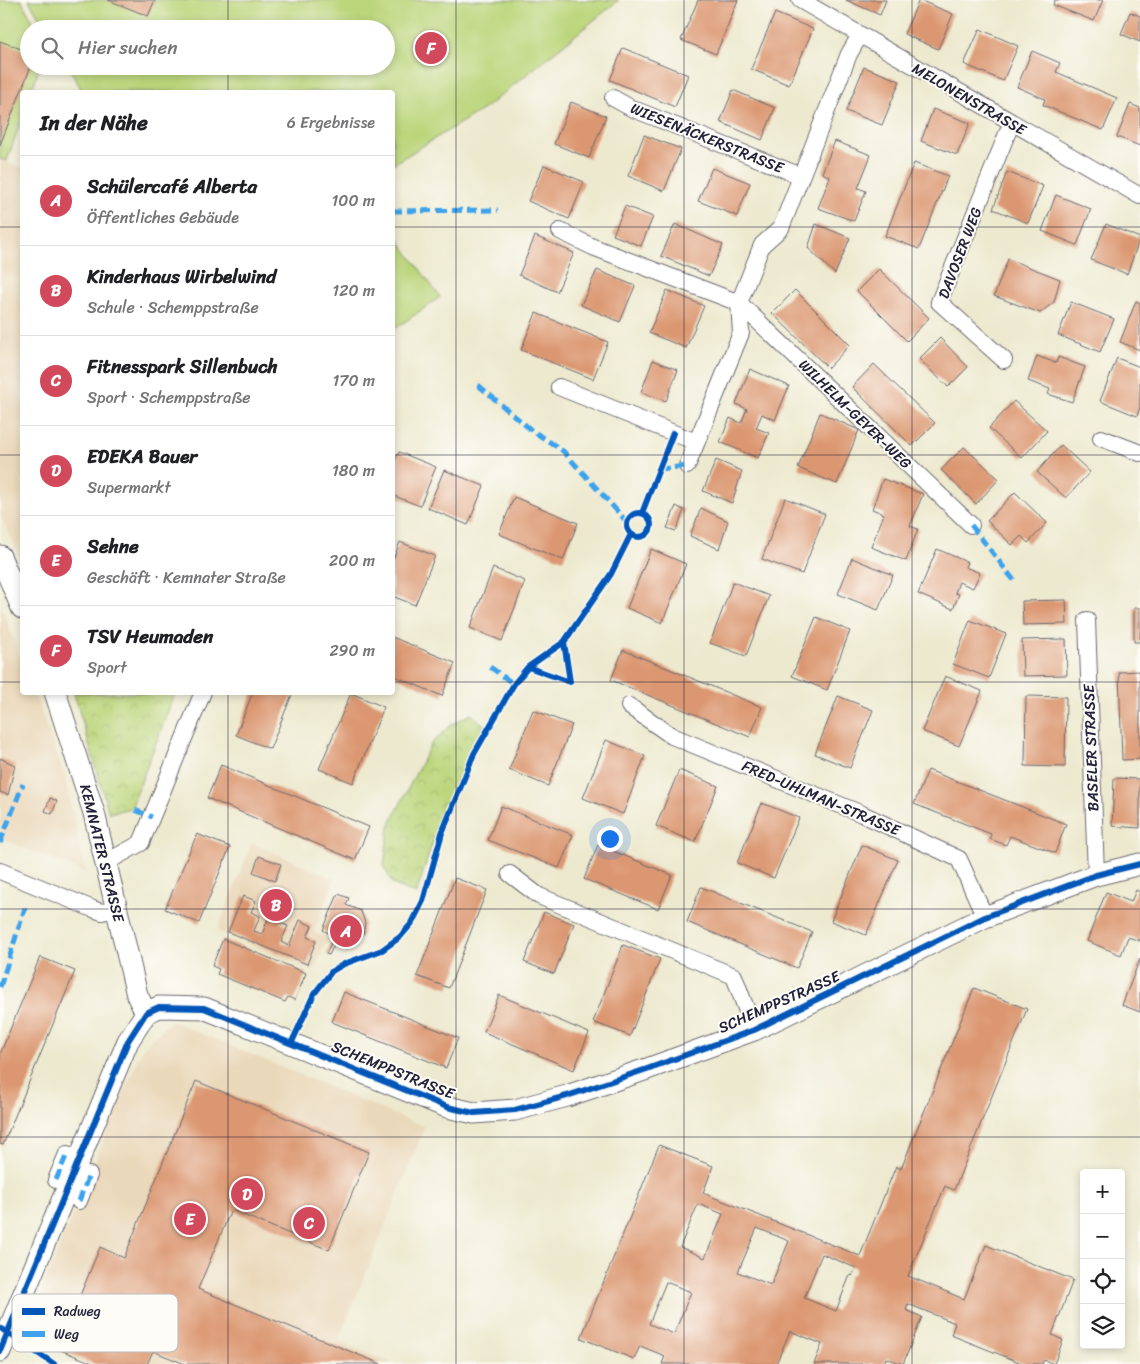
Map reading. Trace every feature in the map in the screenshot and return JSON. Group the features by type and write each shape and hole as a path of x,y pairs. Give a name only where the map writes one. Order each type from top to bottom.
{"street":[{"name":"MELONENSTRASSE","path":"800,0 1011,124 1140,196"},
{"name":"WIESENÄCKERSTRASSE","path":"687,466 741,333 740,303 762,245 782,228 849,54 860,35"},
{"name":"WIESENÄCKERSTRASSE","path":"613,98 631,108 801,176"},
{"name":"DAVOSER WEG","path":"1004,360 939,302 1011,124"},
{"path":"560,231 593,247 740,303"},
{"name":"WILHELM-GEYER-WEG","path":"740,303 971,525"},
{"path":"559,387 696,442"},
{"path":"1101,438 1140,453"},
{"path":"0,556 20,603"},
{"name":"BASELER STRASSE","path":"1087,620 1096,875"},
{"name":"KEMNATER STRASSE","path":"57,695 94,813 137,995 146,1013"},
{"path":"105,863 141,843 202,695"},
{"name":"FRED-UHLMAN-STRASSE","path":"629,706 672,736 862,814 959,859 985,917"},
{"name":"SCHEMPPSTRASSE","path":"146,1013 160,1007 204,1008 447,1107 474,1113 515,1110 566,1096 754,1030 985,917 1096,875 1140,864"},
{"path":"0,871 102,912 116,909"},
{"path":"510,874 539,896 734,976 754,1030"},
{"path":"22,1294 128,1041 146,1013"},
{"path":"56,1180 67,1154"},
{"path":"79,1201 89,1175"},
{"path":"15,1294 28,1280"},
{"path":"0,1310 12,1297"},
{"path":"0,1351 12,1321"}],"shaded area":[{"path":"0,159 20,167 20,559 0,514"},
{"path":"0,603 20,657 20,695 35,695 64,774 86,873 0,838"},
{"path":"252,843 335,879 314,932 328,938 313,971 217,931"},
{"path":"171,1021 425,1127 338,1341 394,1364 85,1364 63,1352 178,1352 178,1294 40,1294 142,1049"}],"green space":[{"path":"0,0 21,0 32,20 20,20 20,75 37,75 32,90 20,90 20,123 7,161 0,159"},
{"path":"29,0 619,0 485,108 395,163 395,90 82,90 73,75 395,75 395,20 41,20"},
{"path":"395,235 440,297 395,327"},
{"path":"75,695 174,695 131,808 109,813"},
{"path":"471,714 484,725 440,820 416,894 393,884 384,867 389,826 431,744 451,725"}],"building":[{"path":"108,0 155,0 148,16"},
{"path":"698,0 738,0 716,54 681,40"},
{"path":"846,0 886,0 880,15"},
{"path":"919,0 953,14 938,49 904,34"},
{"path":"1055,0 1103,0 1094,21 1053,5"},
{"path":"1130,12 1140,16 1140,42 1121,34"},
{"path":"775,13 813,29 789,85 751,69"},
{"path":"980,29 1018,46 1003,81 964,64"},
{"path":"0,41 20,49 20,75 27,75 0,145"},
{"path":"623,48 688,75 675,107 610,80"},
{"path":"1032,51 1060,63 1056,72 1117,98 1103,130 1043,105 1045,99 1017,87"},
{"path":"864,67 900,81 882,125 846,111"},
{"path":"733,90 775,108 762,140 720,122"},
{"path":"571,102 606,116 589,158 554,144"},
{"path":"1130,104 1140,108 1140,146 1117,137"},
{"path":"933,109 970,123 957,155 921,141"},
{"path":"644,135 681,149 664,191 628,176"},
{"path":"835,141 871,155 858,188 866,191 854,221 818,208 830,177 822,173"},
{"path":"914,163 948,176 919,249 885,236"},
{"path":"544,165 584,182 569,219 528,201"},
{"path":"712,168 750,183 737,216 698,201"},
{"path":"1007,172 1043,186 1028,223 993,209"},
{"path":"1056,195 1091,209 1077,245 1042,231"},
{"path":"625,206 653,217 641,246 613,235"},
{"path":"675,224 723,245 709,276 661,256"},
{"path":"816,224 850,238 835,274 808,248"},
{"path":"1106,224 1140,238 1127,274 1091,260"},
{"path":"535,236 574,253 557,292 519,275"},
{"path":"1008,259 1060,279 1054,302 1040,313 994,296"},
{"path":"879,269 929,318 907,341 857,291"},
{"path":"597,270 635,286 620,322 581,305"},
{"path":"667,290 704,306 686,348 649,333"},
{"path":"795,290 850,345 828,368 772,313"},
{"path":"1136,301 1140,303 1140,350 1120,342"},
{"path":"1071,302 1114,319 1100,352 1058,335"},
{"path":"536,313 608,342 593,379 521,350"},
{"path":"940,338 968,367 948,387 919,359"},
{"path":"1037,356 1056,363 1058,357 1085,367 1072,402 1048,394 1050,389 1028,381"},
{"path":"1117,358 1140,367 1140,407 1137,416 1100,401"},
{"path":"653,360 678,370 666,401 641,392"},
{"path":"874,364 935,423 912,446 852,387"},
{"path":"750,369 789,386 775,420 762,414 756,428 769,433 758,458 720,442 730,418 741,423 747,409 736,404"},
{"path":"1014,401 1047,431 1022,458 989,428"},
{"path":"820,413 859,430 837,484 798,468"},
{"path":"1061,445 1090,472 1066,498 1037,472"},
{"path":"964,447 999,479 976,504 941,470"},
{"path":"399,452 436,467 420,506 395,496 395,461"},
{"path":"716,460 742,471 732,503 703,491"},
{"path":"444,470 484,486 468,525 428,508"},
{"path":"883,479 923,494 910,526 918,529 906,561 871,547 884,514 872,509"},
{"path":"1015,492 1047,523 1028,543 1021,536 1012,545 987,521"},
{"path":"514,497 578,523 563,560 499,534"},
{"path":"785,498 825,514 802,574 762,559"},
{"path":"676,506 684,510 676,531 667,528"},
{"path":"701,508 728,521 719,549 690,536"},
{"path":"400,542 435,556 415,605 395,597 395,554"},
{"path":"651,549 686,564 662,623 627,608"},
{"path":"937,549 967,562 965,567 980,573 973,588 959,582 955,593 959,594 953,609 918,594"},
{"path":"852,558 893,575 878,610 838,594"},
{"path":"493,568 525,581 502,641 470,628"},
{"path":"733,582 769,596 746,656 710,643"},
{"path":"1066,600 1067,624 1023,625 1022,601"},
{"path":"1134,608 1140,608 1140,642 1134,642"},
{"path":"816,617 850,631 827,690 792,676"},
{"path":"970,620 1006,634 989,678 953,664"},
{"path":"395,638 455,663 442,696 395,676"},
{"path":"1066,639 1067,675 1023,676 1022,640"},
{"path":"623,650 762,707 750,737 611,680"},
{"path":"1140,671 1140,759 1122,760 1119,672"},
{"path":"945,676 982,691 959,746 922,731"},
{"path":"252,695 292,695 270,749 236,735"},
{"path":"350,695 356,695 384,707 353,783 319,769"},
{"path":"838,696 873,710 850,768 815,754"},
{"path":"1026,696 1066,697 1065,767 1025,766"},
{"path":"533,710 572,725 548,786 509,770"},
{"path":"606,740 645,756 623,814 583,798"},
{"path":"0,758 15,765 8,795 0,792"},
{"path":"221,765 369,827 355,860 207,798"},
{"path":"679,770 718,786 695,842 656,826"},
{"path":"928,770 1066,824 1055,853 1010,836 1006,845 990,839 991,834 914,804"},
{"path":"1114,778 1140,779 1140,828 1112,826"},
{"path":"50,798 57,801 52,814 45,811"},
{"path":"762,803 799,818 774,878 737,863"},
{"path":"501,806 573,835 559,868 488,840"},
{"path":"197,834 230,847 199,923 165,909"},
{"path":"598,845 672,875 658,909 584,879"},
{"path":"862,845 898,860 866,935 831,921"},
{"path":"259,856 281,864 275,881 253,872"},
{"path":"455,878 487,890 449,988 417,976"},
{"path":"701,887 812,932 797,968 687,922"},
{"path":"1136,890 1140,892 1140,941 1128,937 1121,955 1087,941 1106,892 1131,902"},
{"path":"338,894 349,898 346,905 361,911 365,923 363,935 353,944 341,948 334,945 329,955 326,954 334,936 323,930"},
{"path":"243,896 256,901 251,912 260,916 254,931 262,934 274,905 286,910 280,923 288,926 281,942 289,946 300,920 312,926 307,937 316,941 307,964 228,932"},
{"path":"544,912 574,924 554,974 524,962"},
{"path":"223,939 306,973 295,1000 288,997 285,1002 217,974 219,969 212,966"},
{"path":"623,945 660,959 630,1036 593,1022"},
{"path":"40,957 75,971 3,1145 0,1144 0,1054"},
{"path":"1140,959 1140,1012 1122,1005"},
{"path":"974,988 1027,1009 954,1190 945,1186 908,1276 964,1299 986,1245 1073,1280 1052,1335 1063,1340 1054,1364 1044,1360 1042,1364 1024,1364 951,1335 955,1323 908,1304 906,1310 922,1317 903,1364 886,1358 884,1364 814,1364 822,1344 790,1331 776,1364 662,1364 665,1356 640,1346 634,1359 581,1338 659,1145 713,1166 703,1193 860,1256 896,1166 901,1169","holes":["698,1204 723,1214 705,1258 680,1247","757,1228 789,1241 771,1285 738,1272","822,1254 856,1268 852,1276 850,1275 836,1311 804,1298","666,1282 691,1292 674,1334 649,1324"]},
{"path":"344,992 458,1038 446,1068 332,1022"},
{"path":"499,995 589,1033 574,1070 484,1032"},
{"path":"196,1081 369,1152 329,1250 231,1210 198,1289 381,1364 185,1364 155,1352 178,1352 178,1294 81,1294 100,1247 124,1258"},
{"path":"65,1352 153,1352 147,1364 95,1364"}],"marked path":[{"path":"395,211 498,210"},
{"path":"478,385 530,429 563,451 627,522"},
{"path":"659,469 687,466"},
{"path":"971,525 1016,583"},
{"path":"490,667 514,684"},
{"path":"0,843 23,784"},
{"path":"135,810 152,817"},
{"path":"0,987 25,908"},
{"path":"56,1180 67,1154"},
{"path":"79,1201 89,1175"}],"cycle path":[{"path":"642,513 673,433"},
{"path":"639,513 647,517 651,525 647,533 639,537 631,533 627,525 631,517 639,513"},
{"path":"292,1042 314,994 332,971 344,964 382,950 400,937 412,923 423,901 442,833 474,754 514,684 528,667 564,642 611,574 631,534"},
{"path":"528,667 570,682 564,642"},
{"path":"24,1294 128,1041 146,1013 159,1007 204,1008 447,1107 474,1113 515,1110 567,1096 754,1030 985,917 1096,875 1140,864"},
{"path":"0,1351 12,1322"},
{"path":"2,1329 12,1336"},
{"path":"36,1352 54,1364"}],"place":[{"name":"TSV Heumaden","path":"431,48"},
{"name":"Kinderhaus Wirbelwind","path":"276,905"},
{"name":"Schülercafé Alberta","path":"346,931"},
{"name":"EDEKA Bauer","path":"247,1194"},
{"name":"Sehne","path":"190,1219"},
{"name":"Fitnesspark Sillenbuch","path":"309,1223"}]}
